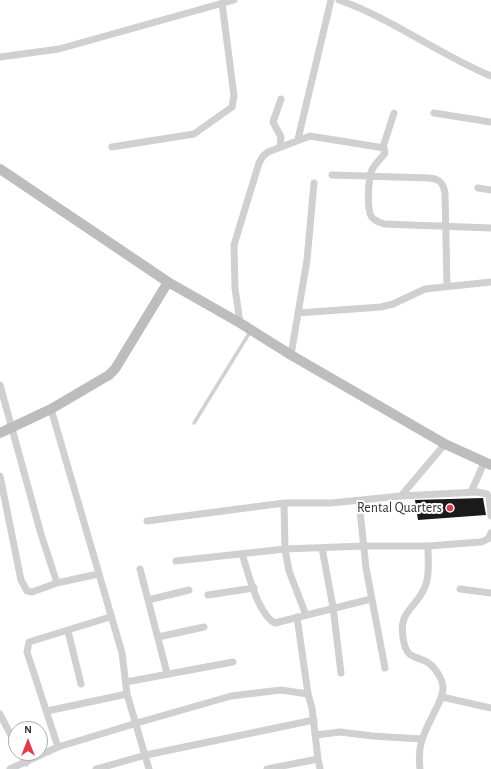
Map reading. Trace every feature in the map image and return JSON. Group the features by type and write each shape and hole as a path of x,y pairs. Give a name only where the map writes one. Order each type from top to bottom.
{"street":[{"path":"0,57 59,49 234,0"},
{"path":"298,139 331,0"},
{"path":"339,0 366,9 468,67 491,76"},
{"path":"112,147 194,134 232,107 234,96 222,3"},
{"path":"280,147 281,137 273,122 281,99"},
{"path":"394,113 383,147 385,153 373,167 369,177 369,209 371,216 376,221 384,224 491,228"},
{"path":"434,113 491,122"},
{"path":"240,322 236,288 234,245 258,163 268,152 298,139 315,136 342,143 383,147"},
{"path":"0,169 168,282 240,322 291,355 446,444 488,464 471,492"},
{"path":"332,175 429,178 436,179 441,182 444,193 447,286"},
{"path":"291,355 307,260 314,183"},
{"path":"478,188 491,190"},
{"path":"0,433 13,428 73,397 100,381 115,369 168,282"},
{"path":"298,313 381,307 393,304 424,289 491,282"},
{"path":"0,384 41,534 57,583"},
{"path":"53,408 110,617 124,660 127,694 137,723 149,769"},
{"path":"401,496 446,444"},
{"path":"0,476 24,586 27,591 32,592 57,583 98,574"},
{"path":"147,521 284,503 331,503 401,496 471,492 487,494 489,497 491,515"},
{"path":"360,501 371,599 385,668"},
{"path":"284,503 285,549 289,571 306,616"},
{"path":"176,561 285,549 364,546 428,546 481,542 488,539 491,533"},
{"path":"420,769 419,749 421,739 442,697 443,684 440,678 426,662 413,658 408,652 404,644 402,631 404,616 425,588 428,546"},
{"path":"322,548 333,607 341,673"},
{"path":"242,554 263,612 270,621 275,623 306,616 333,607 371,599"},
{"path":"140,569 167,673"},
{"path":"208,595 254,588"},
{"path":"460,589 491,593"},
{"path":"148,600 189,590"},
{"path":"58,747 27,647 29,642 34,639 68,631 110,617"},
{"path":"297,617 308,694 314,720 320,769"},
{"path":"158,637 204,627"},
{"path":"68,631 81,684"},
{"path":"126,682 167,673 233,662"},
{"path":"10,769 26,763 58,747 231,696 281,690 308,694"},
{"path":"47,711 127,694"},
{"path":"442,697 491,708"},
{"path":"0,714 8,729"},
{"path":"96,769 146,755 314,720"},
{"path":"316,735 340,732 372,736 421,739"},
{"path":"267,769 318,758"}],"lane":[{"path":"194,423 251,330"}],"building":[{"name":"Rental Quarters","path":"483,498 486,515 418,520 415,500"}],"place":[{"name":"Rental Quarters","path":"450,508"}]}
